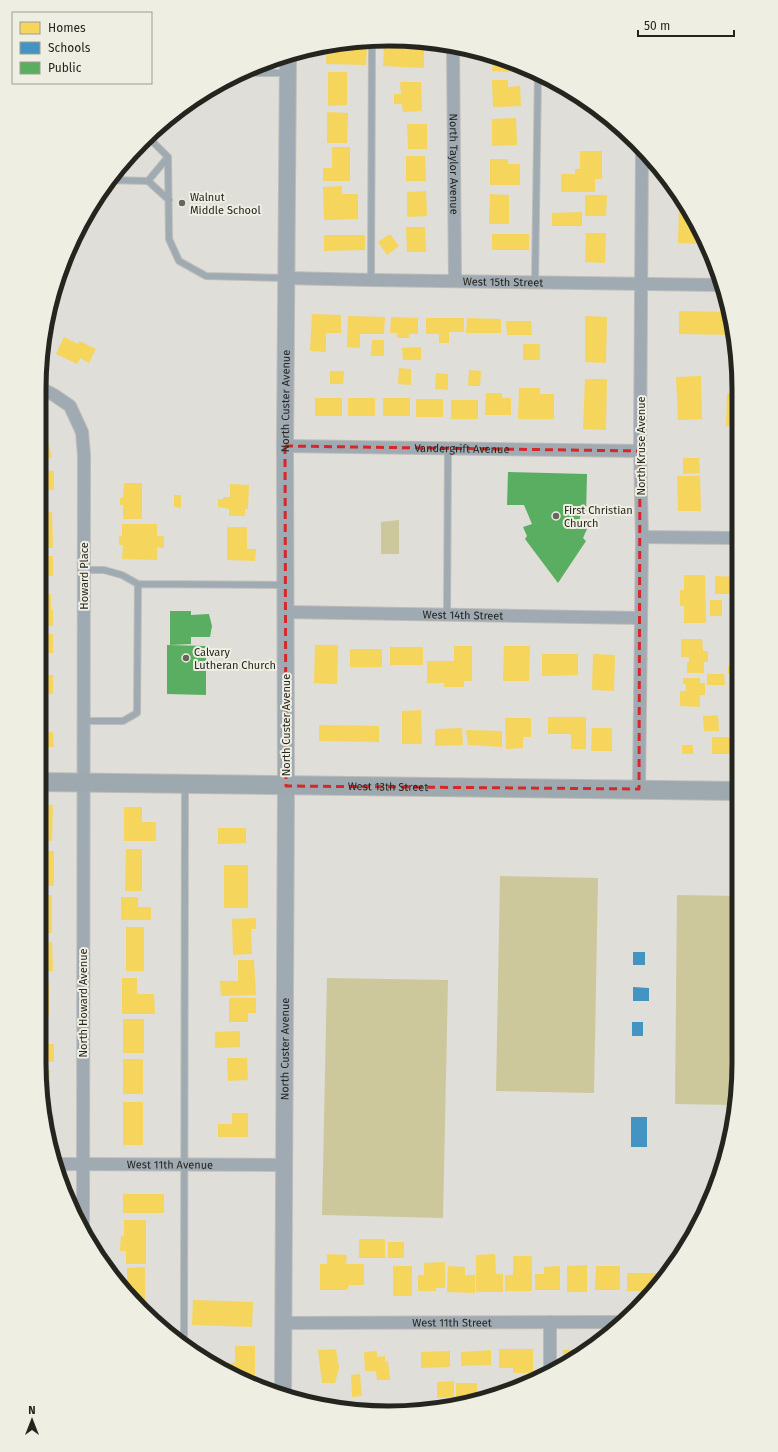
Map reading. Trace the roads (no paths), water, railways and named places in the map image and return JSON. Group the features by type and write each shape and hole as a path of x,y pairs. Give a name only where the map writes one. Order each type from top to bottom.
{"main road":[{"name":"West 13th Street","path":"46,782 732,791"}],"street":[{"name":"North Taylor Avenue","path":"452,52 454,281"},
{"name":"North Custer Avenue","path":"283,1389 286,786 285,446 288,61"},
{"name":"North Kruse Avenue","path":"639,789 642,537 640,451 642,157"},
{"name":"West 15th Street","path":"286,278 716,285"},
{"name":"Howard Place","path":"46,391 70,406 82,432 84,455 84,783"},
{"name":"Vandergrift Avenue","path":"285,446 640,451"},
{"path":"642,537 732,538"},
{"name":"West 14th Street","path":"286,612 641,618"},
{"name":"North Howard Avenue","path":"83,1218 84,783"},
{"name":"West 11th Avenue","path":"61,1164 285,1166"},
{"path":"550,1322 550,1366"},
{"name":"West 11th Street","path":"284,1323 614,1322"}],"lane":[{"path":"371,280 372,47"},
{"path":"256,73 288,73"},
{"path":"535,282 538,80"},
{"path":"152,141 168,157 169,239 179,261 206,276 286,278"},
{"path":"148,181 168,157"},
{"path":"117,180 148,181 169,200"},
{"path":"447,615 448,448"},
{"path":"84,570 104,570 122,575 138,584 286,585"},
{"path":"84,721 123,721 137,713 138,584"},
{"path":"184,1338 185,784"}],"place":[{"name":"Walnut Middle School","path":"182,203"},
{"name":"First Christian Church","path":"556,516"},
{"name":"Calvary Lutheran Church","path":"186,658"}]}
